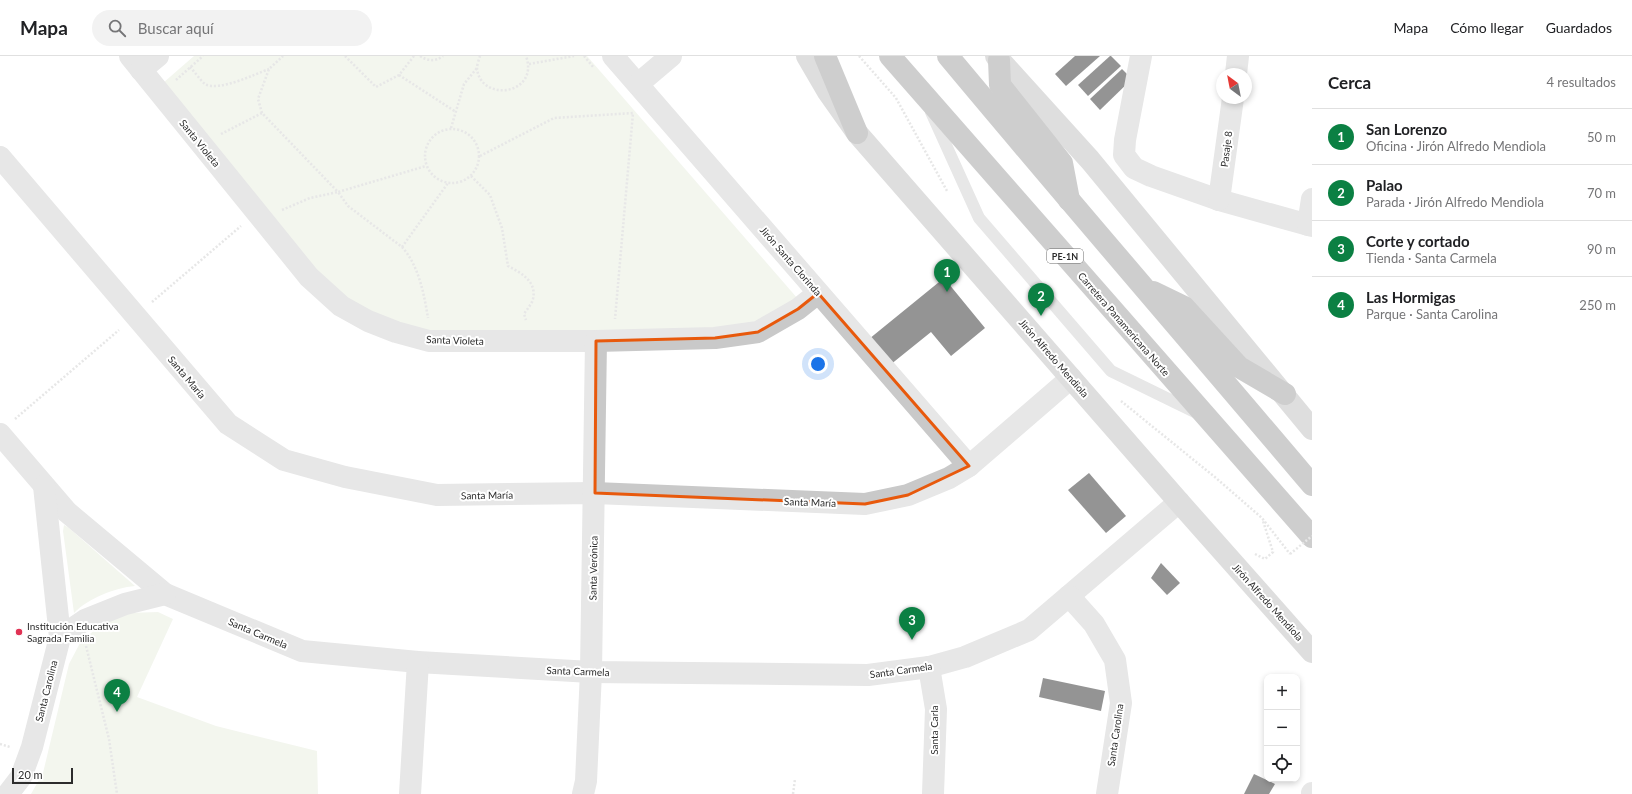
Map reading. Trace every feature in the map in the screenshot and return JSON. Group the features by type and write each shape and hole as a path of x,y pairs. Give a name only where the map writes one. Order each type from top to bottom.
{"highway":[{"path":"825,56 853,128"},
{"name":"Carretera Panamericana Norte","path":"890,56 1206,418 1312,537"},
{"path":"948,56 1069,201 1312,485"},
{"path":"997,58 1000,85 1062,163 1069,201"},
{"path":"1145,288 1184,307 1239,367 1285,394"}],"main road":[{"path":"790,56 853,128"},
{"name":"Jirón Alfredo Mendiola","path":"807,56 818,76 853,128 1179,502 1312,652"},
{"path":"997,58 1090,160 1285,394 1312,429"}],"street":[{"path":"136,63 158,56"},
{"name":"Jirón Santa Clorinda","path":"613,56 969,466"},
{"path":"638,84 671,56"},
{"path":"1141,56 1124,155 1134,168 1151,176 1220,200 1310,226 1312,199"},
{"path":"1237,68 1238,56"},
{"name":"Santa Violeta","path":"136,63 308,277 341,306 368,322 396,332 429,340 596,341 715,338 758,332 798,309 818,293"},
{"name":"Pasaje 8","path":"1220,200 1232,104"},
{"name":"Santa María","path":"0,157 228,424 284,460 345,477 437,495 595,493 865,504 908,495 948,478 969,466 1071,378"},
{"name":"Santa Verónica","path":"584,794 586,781 591,672 595,493 596,341"},
{"name":"Santa Carmela","path":"0,434 67,512 165,594 302,651 418,662 591,672 868,675 929,667 965,657 1029,630 1179,502"},
{"name":"Santa Carolina","path":"8,794 21,777 32,747 60,637 44,486"},
{"path":"60,637 85,620 125,604 165,594"},
{"name":"Santa Carolina","path":"1069,596 1094,624 1115,660 1121,703 1106,794"},
{"path":"410,794 418,662"},
{"name":"Santa Carla","path":"929,667 936,708 934,794"}],"lane":[{"path":"923,95 979,218 1112,371 1206,418"}],"path":[{"path":"174,81 203,56"},
{"path":"190,67 206,84 214,86 236,82 269,69 283,56"},
{"path":"345,56 376,87 399,75 414,56"},
{"path":"420,56 428,60 439,59 443,56"},
{"path":"451,128 464,84 477,68 480,56"},
{"path":"477,68 482,80 492,89 505,91 518,87 526,77 529,64 526,56"},
{"path":"529,64 574,56"},
{"path":"269,69 258,98 262,113 338,192 348,206 408,253 422,286 428,320"},
{"path":"399,75 456,112"},
{"path":"480,156 554,118 633,112 614,327"},
{"path":"218,136 262,113"},
{"path":"451,128 463,130 470,134 476,140 480,156 478,166 471,176 456,183 448,183 439,180 432,175 426,166 424,156 426,146 429,141 439,132 451,128"},
{"path":"281,210 310,198 338,192 426,166"},
{"path":"471,176 490,195 502,228 508,266 526,276 533,287 533,300 524,314 526,321"},
{"path":"402,247 448,183"},
{"path":"1251,552 1265,560 1274,552 1262,518 1290,554 1312,537"},
{"path":"86,646 109,739 117,794"},
{"path":"793,794 795,779"}],"highlighted area":[{"path":"818,293 969,466 908,495 865,504 595,493 596,341 715,338 758,332 798,309"}],"green space":[{"path":"194,56 587,56 798,299 753,326 708,333 429,333 350,305 316,274 163,83"},
{"path":"64,525 135,586 110,591 94,598 74,613 63,531"},
{"path":"158,612 173,619 137,697 216,726 317,751 318,794 31,794 43,773 69,664 80,643 100,625 128,613"}],"building":[{"path":"1075,56 1100,56 1066,86 1055,74"},
{"path":"1110,56 1121,66 1088,96 1078,85"},
{"path":"1122,69 1132,79 1100,110 1090,99"},
{"path":"944,278 985,328 951,356 931,332 890,365 869,339"},
{"path":"1089,473 1126,516 1106,533 1068,490"},
{"path":"1161,563 1180,583 1167,595 1151,578"},
{"path":"1043,678 1105,691 1101,711 1039,697"},
{"path":"1254,774 1264,779 1264,782 1271,782 1275,784 1269,794 1244,794"}],"place":[{"name":"San Lorenzo","path":"947,292"},
{"name":"Palao","path":"1041,316"},
{"name":"Institución Educativa Sagrada Familia","path":"19,632"},
{"name":"Corte y cortado","path":"912,640"},
{"name":"Las Hormigas","path":"117,712"}]}
